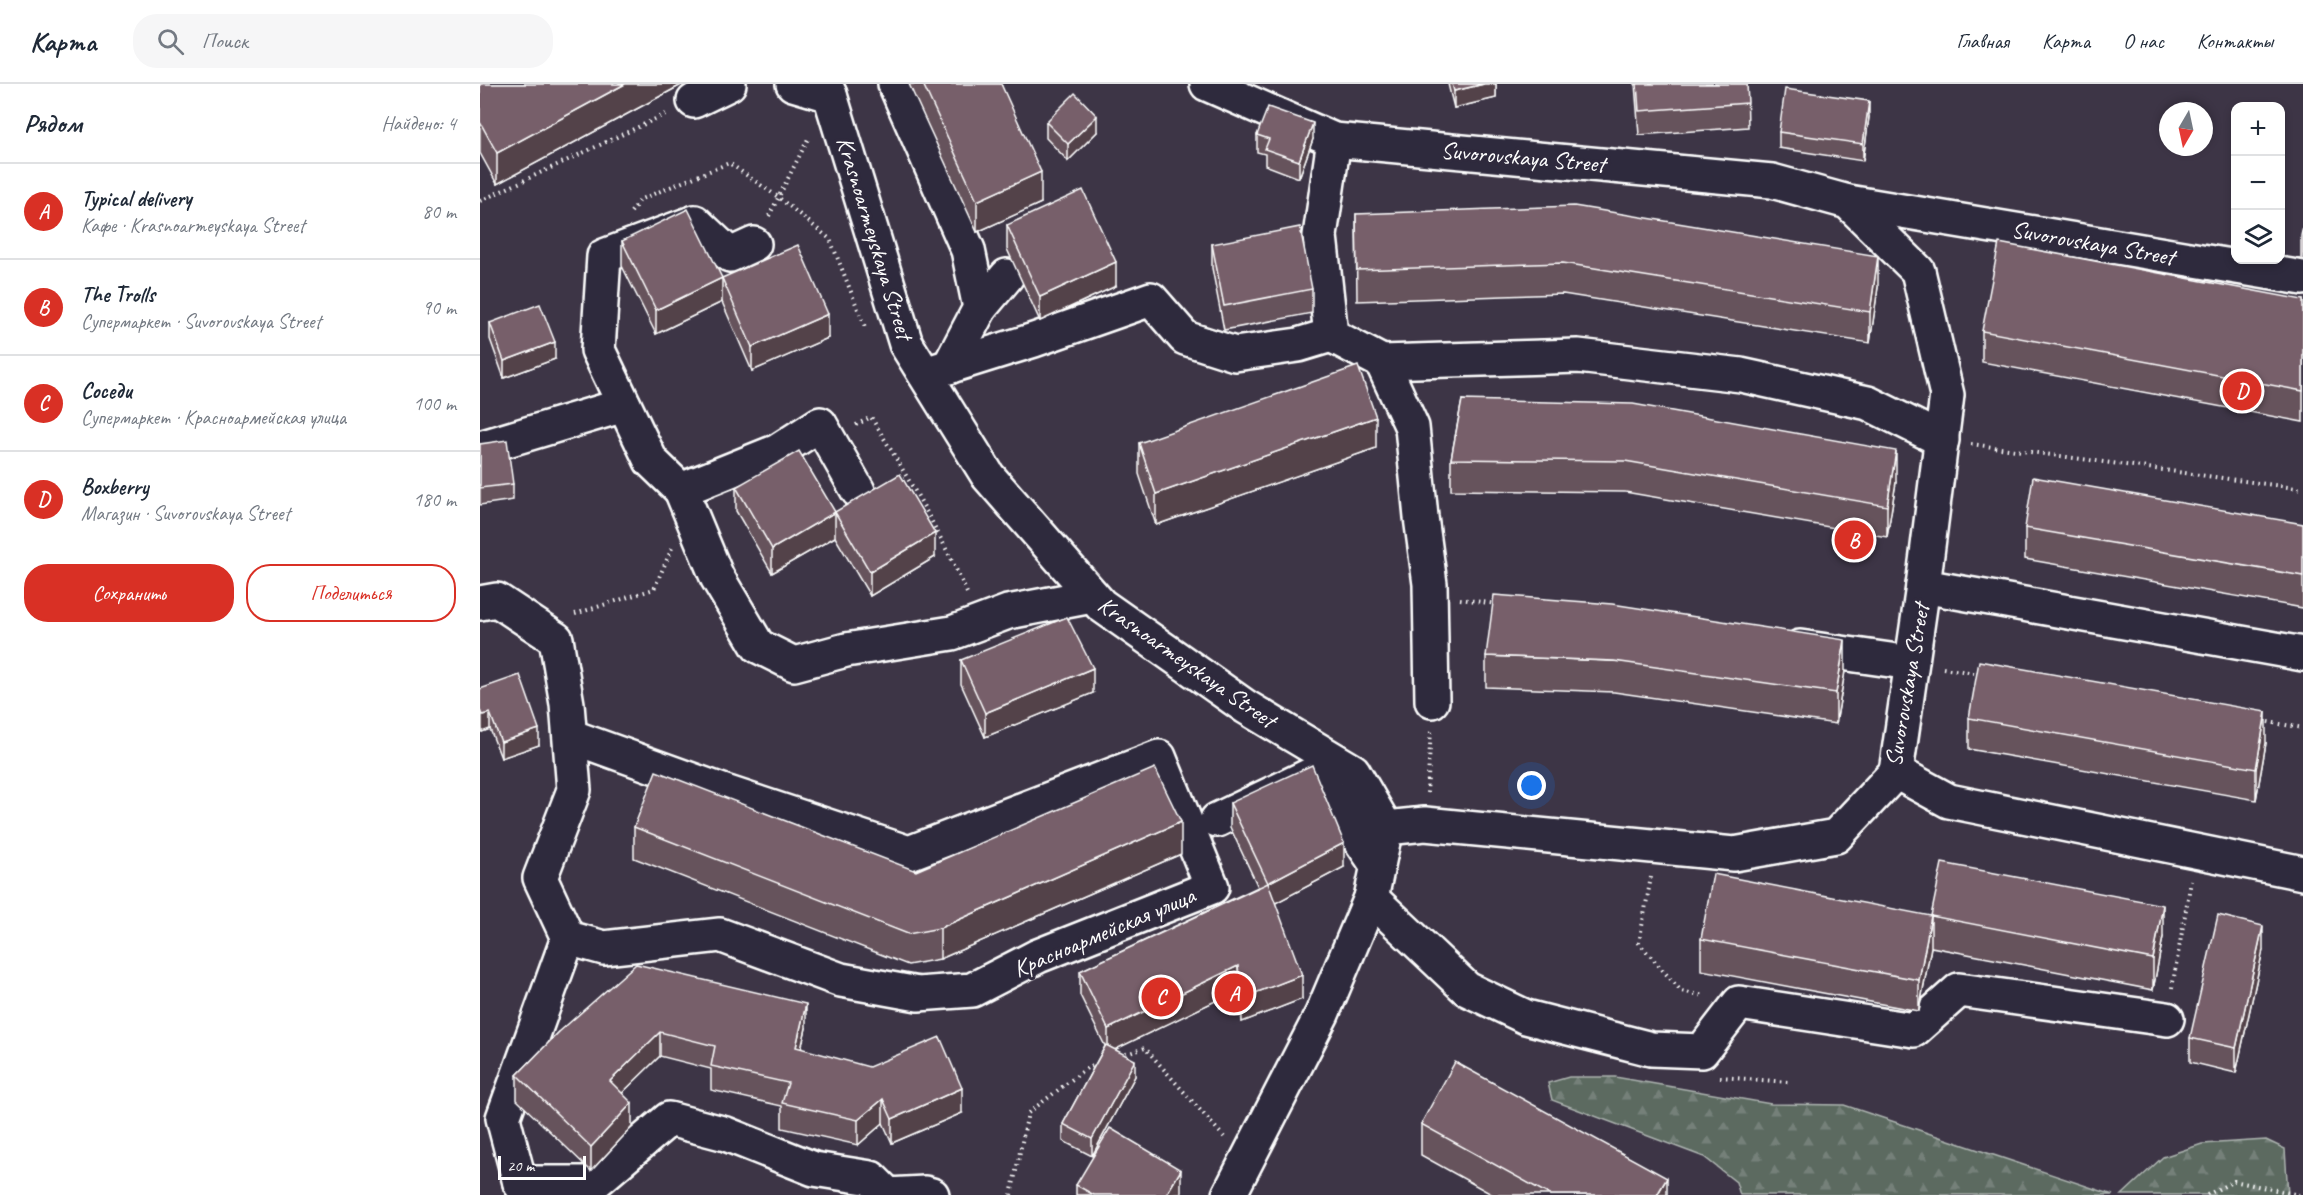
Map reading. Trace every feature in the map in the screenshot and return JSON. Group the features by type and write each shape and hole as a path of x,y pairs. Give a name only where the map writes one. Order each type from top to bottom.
{"street":[{"path":"694,101 729,84"},
{"path":"895,84 968,250 980,308"},
{"name":"Suvorovskaya Street","path":"1207,84 1334,140 1772,181 1848,202 2303,278"},
{"name":"Krasnoarmeyskaya Street","path":"811,87 906,344 937,370 988,476 1101,605 1246,707 1353,771 1386,828"},
{"path":"1331,335 1320,236 1334,140"},
{"name":"Suvorovskaya Street","path":"1386,828 1425,824 1734,854 1836,836 1896,772 1947,396 1918,271 1848,202"},
{"path":"754,244 730,255 695,222 604,256 598,350 651,461 685,499 717,578 758,646 794,664 846,650 952,633 1008,612 1092,596"},
{"path":"937,370 980,308 1007,276"},
{"path":"937,370 1034,340 1150,299 1185,338 1235,354 1298,345 1331,335 1382,362 1578,356 1741,375 1868,404 1942,440"},
{"path":"1382,362 1412,427 1431,594 1432,701"},
{"path":"480,448 624,405"},
{"path":"685,499 778,451 820,424 858,491"},
{"path":"1923,586 2303,654"},
{"path":"480,603 497,600 556,639 570,736 574,790 540,878 568,938 502,1118 524,1189 594,1184 669,1119 726,1134 814,1169 871,1178 887,1195 932,1195"},
{"path":"1773,643 1911,663"},
{"name":"Красноармейская улица","path":"568,938 604,948 720,935 841,980 918,994 972,990 1038,956 1212,887 1159,758 909,853 729,793 570,736"},
{"path":"1896,772 1949,801 2303,873"},
{"path":"1217,820 1315,773 1377,865"},
{"path":"1229,1195 1322,1014 1371,898 1386,828"},
{"path":"1371,898 1467,989 1526,1017 1651,1049 1702,1051 1739,1003 1914,1030 1959,990 2166,1019"}],"path":[{"path":"480,201 694,101"},
{"path":"754,244 814,127"},
{"path":"830,440 871,417 914,488 952,561 979,622"},
{"path":"1942,440 2303,489"},
{"path":"537,626 654,589 685,499"},
{"path":"1431,594 1498,604"},
{"path":"1911,663 1992,676"},
{"path":"1425,824 1432,701"},
{"path":"2257,720 2303,728"},
{"path":"1656,847 1639,943 1682,991 1739,1003"},
{"path":"2166,1019 2196,851"},
{"path":"1116,1058 1145,1048 1246,1162"},
{"path":"1011,1195 1029,1113 1087,1068 1106,1061"},
{"path":"2207,1195 2234,1181 2299,1195"}],"green space":[{"path":"1569,1077 1615,1077 1771,1104 1844,1105 2113,1195 1740,1195 1736,1182 1704,1157 1552,1100 1548,1083"},
{"path":"2266,1140 2285,1149 2288,1195 2122,1195 2163,1157 2202,1144"}],"building":[{"path":"480,84 625,84 497,153 480,122"},
{"path":"923,84 1001,84 1041,172 977,201"},
{"path":"1452,84 1484,84 1454,91"},
{"path":"1637,84 1747,84 1748,103 1639,111"},
{"path":"1785,89 1869,101 1863,144 1779,132"},
{"path":"1075,93 1097,116 1068,144 1046,122"},
{"path":"1268,107 1313,123 1299,161 1265,149 1269,139 1257,135"},
{"path":"1083,190 1116,262 1040,297 1007,225"},
{"path":"1574,206 1878,256 1870,312 1563,263 1357,270 1356,214"},
{"path":"688,209 722,278 656,310 622,241"},
{"path":"1300,227 1312,289 1224,306 1212,244"},
{"path":"1999,243 2303,300 2303,391 1982,331"},
{"path":"798,245 828,314 752,347 722,278"},
{"path":"540,304 555,342 504,361 490,323"},
{"path":"1358,366 1376,417 1156,494 1139,443"},
{"path":"1462,400 1633,404 1896,451 1887,506 1625,461 1451,459"},
{"path":"507,440 513,484 480,488 480,444"},
{"path":"799,451 835,512 772,549 736,487"},
{"path":"900,474 935,533 870,572 835,512"},
{"path":"2033,477 2303,524 2303,576 2025,528"},
{"path":"1494,595 1612,604 1845,640 1836,693 1614,661 1486,656"},
{"path":"1067,617 1093,668 985,713 961,660"},
{"path":"1979,661 2266,712 2256,769 1969,718"},
{"path":"520,675 539,729 501,742 490,713 482,715 480,710 480,689"},
{"path":"1312,765 1344,843 1268,883 1230,803"},
{"path":"1155,768 1181,822 940,928 908,934 634,827 656,771 916,871"},
{"path":"1942,863 2163,905 2153,959 1931,916"},
{"path":"1713,874 1931,916 1919,980 1701,939"},
{"path":"1268,883 1302,975 1242,998 1238,966 1108,1029 1080,971"},
{"path":"2218,915 2263,926 2236,1048 2190,1038"},
{"path":"636,964 806,1004 796,1047 869,1067 940,1037 962,1088 892,1119 883,1099 858,1120 782,1103 788,1083 711,1066 715,1046 660,1032 610,1081 632,1103 591,1147 517,1075 559,1032"},
{"path":"1106,1045 1135,1060 1092,1139 1063,1124"},
{"path":"1455,1062 1667,1178 1657,1195 1550,1195 1421,1124"},
{"path":"1110,1128 1181,1170 1166,1195 1094,1195 1076,1185"}],"place":[{"name":"Boxberry","path":"2242,391"},
{"name":"The Trolls","path":"1854,540"},
{"name":"Typical delivery","path":"1234,993"},
{"name":"Соседи","path":"1161,997"}]}
